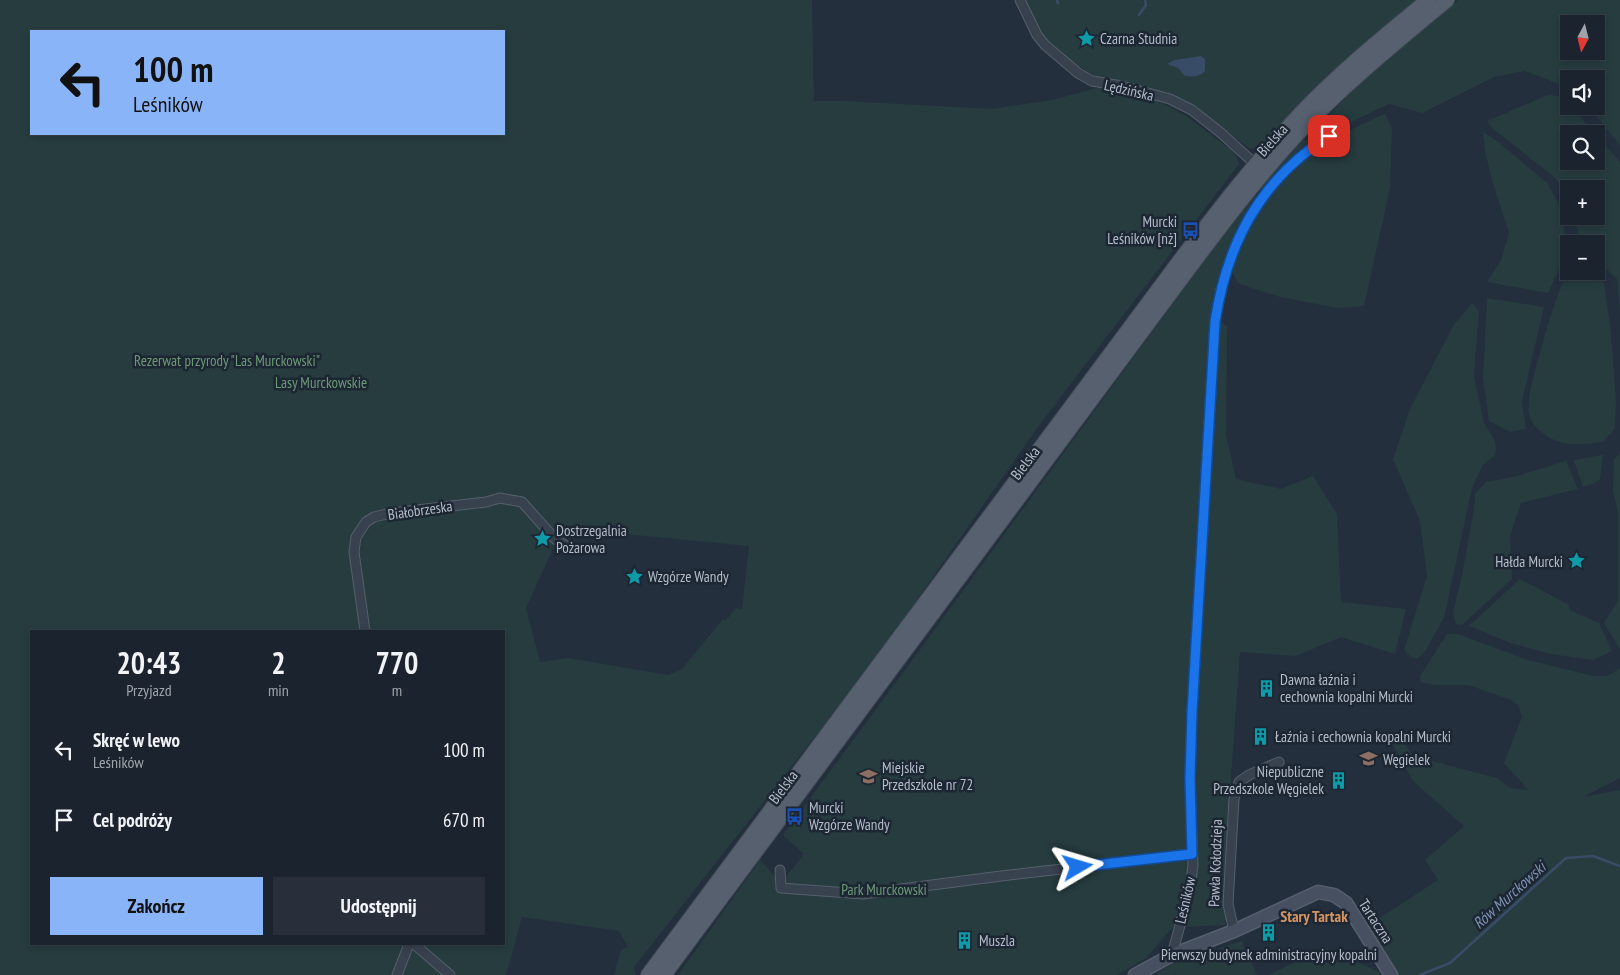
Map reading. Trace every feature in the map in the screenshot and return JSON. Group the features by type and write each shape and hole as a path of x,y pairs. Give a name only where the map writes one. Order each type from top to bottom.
{"main road":[{"name":"Bielska","path":"648,975 1187,252 1255,164 1302,112 1348,68 1428,0"},
{"name":"Bielska","path":"664,975 1226,219 1277,157 1317,114 1357,76 1447,0"}],"street":[{"name":"Lędzińska","path":"1020,0 1037,35 1045,45 1078,73 1092,81 1122,86 1170,99 1192,110 1221,132 1255,164"},
{"name":"Leśników","path":"1172,955 1190,888 1192,854 1190,778 1192,712 1215,322 1218,302 1228,264 1249,216 1284,173 1304,153 1329,136 1323,121 1317,114"},
{"name":"Białobrzeska","path":"366,630 354,552 356,537 366,522 374,517 407,511 486,502 500,498 515,499 522,502 556,539 568,547"},
{"name":"Pawła Kołodzieja","path":"1234,931 1228,904 1234,799 1239,782 1249,774 1279,762"},
{"path":"780,870 781,888 863,894 1192,854"},
{"name":"Tartaczna","path":"1234,931 1308,895 1318,892 1327,893 1341,898 1350,908 1391,975"},
{"path":"1135,975 1172,955 1234,931"},
{"path":"397,975 409,945"},
{"path":"415,945 450,975"}],"green space":[{"name":"Lasy Murckowskie","path":"0,0 812,0 814,101 991,109 1052,100 1097,88 1119,89 1157,101 1186,116 1236,155 1239,164 1040,424 916,601 905,622 634,967 636,975 614,975 621,950 628,947 619,931 522,917 506,975 0,975","holes":["573,529 749,546 742,609 736,608 726,620 723,619 682,669 668,675 568,658 540,662 526,608 556,542"]},
{"path":"1019,0 1417,0 1335,72 1258,149 1249,148 1187,103 1100,79 1075,64 1042,34"},
{"path":"1458,0 1620,0 1620,145 1595,115 1605,115 1605,70 1560,70 1560,85 1525,71 1494,77 1422,113 1389,104 1336,129 1331,126 1327,119 1362,81"},
{"path":"1548,95 1559,96 1560,115 1579,115 1587,125 1560,125 1560,170 1605,170 1605,145 1620,162 1620,311 1617,279 1605,268 1605,235 1578,235 1576,225 1605,225 1605,180 1560,180 1560,184 1492,128 1487,121"},
{"name":"Park Murckowski","path":"1385,114 1392,128 1390,188 1364,306 1337,308 1280,297 1237,283 1232,269 1220,320 1227,327 1226,435 1236,479 1281,489 1313,476 1337,514 1341,602 1406,609 1395,654 1341,637 1296,656 1240,652 1225,862 1226,925 1183,927 1182,903 1175,925 1146,958 1117,975 678,975 760,860 781,883 804,854 783,835 1237,216 1255,195 1258,198 1246,227 1279,184 1306,158 1344,133"},
{"path":"1320,126 1323,129 1324,136 1318,133 1292,156 1293,160 1280,169 1260,191 1258,190 1303,140 1306,141"},
{"path":"1483,132 1497,141 1547,183 1559,204 1560,225 1563,225 1565,235 1560,235 1560,267 1548,293 1487,282 1501,260 1509,233 1485,151"},
{"path":"1564,280 1602,280 1604,282 1611,333 1616,400 1615,428 1603,442 1569,444 1561,442 1545,435 1532,422 1529,415 1529,400 1536,366"},
{"path":"1487,298 1544,307 1522,401 1526,429 1510,432 1489,421 1483,378"},
{"path":"1472,303 1479,311 1474,376 1484,423 1494,439 1496,449 1494,456 1483,465 1472,488 1444,618 1424,653 1417,659 1410,656 1404,650 1427,576 1420,521 1393,459 1410,409 1453,326"},
{"path":"1620,454 1619,648 1604,623 1618,601 1618,512 1613,491 1614,459"},
{"path":"1603,455 1600,479 1593,484 1583,487 1574,460"},
{"path":"1566,461 1578,489 1521,503 1510,536 1512,579 1462,625 1456,624 1453,613 1462,575 1475,494 1486,482 1517,476"},
{"path":"1520,579 1569,605 1569,610 1599,623 1612,651 1593,660 1550,654 1511,643 1469,626"},
{"path":"1447,634 1458,634 1528,660 1594,676 1608,676 1620,668 1620,778 1583,797 1620,790 1620,975 1398,975 1366,927 1438,880 1425,860 1464,826 1413,781 1388,736 1396,731 1413,756 1497,778 1510,788 1528,790 1504,763 1522,717 1518,705 1509,699 1468,685 1434,685 1421,682 1420,676"},
{"path":"1242,941 1257,975 1175,975 1174,970 1174,975 1155,975 1173,963"},
{"path":"1324,947 1379,972 1380,975 1269,975"}],"water":[{"path":"1201,56 1205,59 1205,71 1196,76 1185,76 1178,68 1168,63 1175,60"}],"waterway":[{"path":"1139,15 1146,5 1145,0"},
{"name":"Rów Murckowski","path":"1420,975 1450,963 1566,858 1593,856 1620,866"}],"place":[{"name":"Czarna Studnia","path":"1086,38"},
{"name":"Murcki Leśników [nż]","path":"1191,230"},
{"name":"Dostrzegalnia Pożarowa","path":"542,539"},
{"name":"Hałda Murcki","path":"1577,561"},
{"name":"Wzgórze Wandy","path":"634,576"},
{"name":"Dawna łaźnia i cechownia kopalni Murcki","path":"1266,688"},
{"name":"Łaźnia i cechownia kopalni Murcki","path":"1261,736"},
{"name":"Węgielek","path":"1369,759"},
{"name":"Miejskie Przedszkole nr 72","path":"868,776"},
{"name":"Niepubliczne Przedszkole Węgielek","path":"1338,780"},
{"name":"Murcki Wzgórze Wandy","path":"795,816"},
{"name":"Pierwszy budynek administracyjny kopalni","path":"1269,933"},
{"name":"Muszla","path":"965,940"}],"district":[{"name":"Stary Tartak","path":"1314,916"}],"route":[{"path":"1078,867 1192,854 1190,778 1192,712 1215,322 1222,281 1241,230 1249,216 1284,173 1304,153 1329,136"}],"park label":[{"name":"Rezerwat przyrody \"Las Murckowski\"","path":"227,360"}]}
